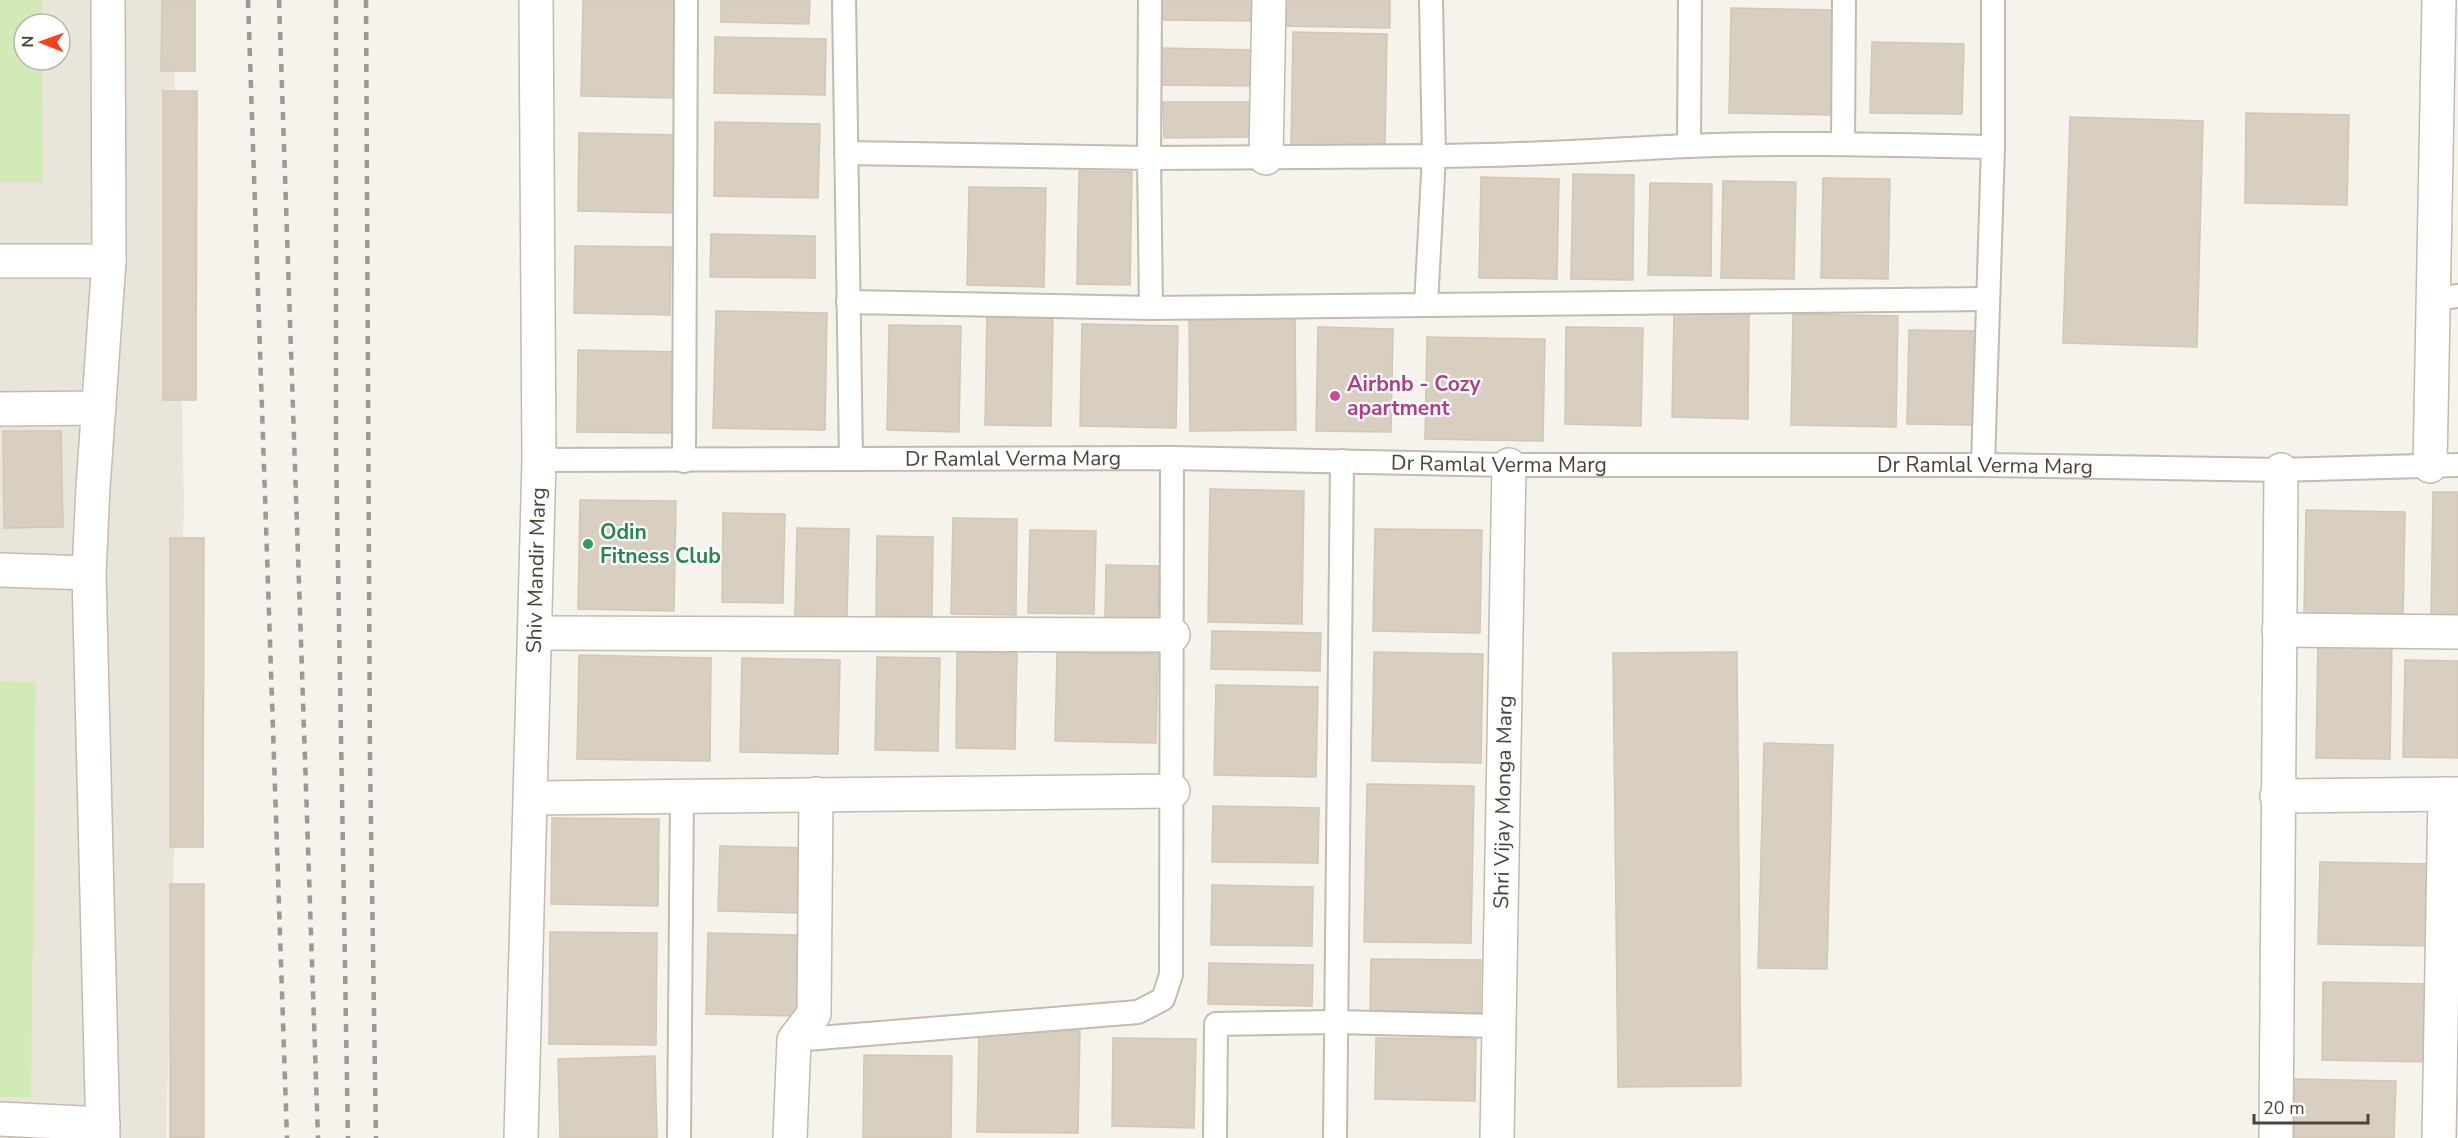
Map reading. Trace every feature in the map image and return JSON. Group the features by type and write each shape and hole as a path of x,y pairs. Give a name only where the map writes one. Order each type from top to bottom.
{"street":[{"path":"0,1119 103,1131 89,573 109,261 108,0"},
{"name":"Shiv Mandir Marg","path":"521,1138 539,460 536,0"},
{"path":"1266,158 1269,0"},
{"path":"2439,0 2445,297 2444,465"},
{"path":"0,261 109,261"},
{"path":"0,410 99,408"},
{"name":"Shri Vijay Monga Marg","path":"1497,1138 1509,465"},
{"path":"2276,1138 2281,470"},
{"path":"0,570 89,573"},
{"path":"2279,630 2458,632"},
{"path":"535,633 1173,635"},
{"path":"531,798 1173,791"},
{"path":"790,1138 794,1040 814,1014 816,794"},
{"path":"2277,796 2452,794 2439,1138"}],"lane":[{"path":"684,461 687,0"},
{"path":"844,0 851,459"},
{"path":"1150,0 1151,308"},
{"path":"1426,305 1434,156 1431,0"},
{"path":"1689,146 1690,0"},
{"path":"1843,144 1844,0"},
{"path":"1983,465 1993,147 1993,0"},
{"path":"846,153 1266,158 1510,156 1689,146 1843,144 1993,147"},
{"path":"848,302 1151,308 1987,299"},
{"name":"Dr Ramlal Verma Marg","path":"539,460 1172,458 1509,465 1983,465 2281,470 2444,465"},
{"path":"794,1040 1138,1012 1163,999 1171,975 1172,458"},
{"path":"1335,1138 1342,461"},
{"path":"679,1138 682,796"},
{"path":"1215,1138 1216,1024 1335,1022 1498,1026"}],"shaded area":[{"path":"0,0 173,0 184,503 166,1138 0,1138"}],"green space":[{"path":"0,0 42,0 42,12 12,12 12,72 42,72 43,182 0,182"},
{"path":"0,681 36,682 31,1097 0,1097"}],"building":[{"path":"162,0 195,0 195,71 161,71"},
{"path":"583,0 678,0 676,98 581,96"},
{"path":"721,0 810,0 809,24 721,22"},
{"path":"1158,0 1260,0 1259,21 1158,20"},
{"path":"1285,0 1390,0 1390,28 1284,26"},
{"path":"1731,8 1835,10 1833,115 1729,113"},
{"path":"1293,32 1387,34 1385,148 1291,146"},
{"path":"715,37 826,39 825,95 714,93"},
{"path":"1872,42 1964,44 1962,114 1870,113"},
{"path":"1159,48 1255,50 1254,86 1158,85"},
{"path":"163,91 197,91 196,400 163,400"},
{"path":"1163,102 1254,102 1254,137 1164,138"},
{"path":"2246,113 2349,115 2347,205 2245,203"},
{"path":"2070,117 2203,121 2197,347 2063,343"},
{"path":"715,122 820,124 818,198 714,196"},
{"path":"579,133 682,135 680,213 578,211"},
{"path":"1079,171 1132,172 1130,285 1077,284"},
{"path":"1573,174 1634,175 1633,280 1571,279"},
{"path":"1481,177 1559,179 1557,279 1479,278"},
{"path":"1823,178 1890,179 1888,279 1821,278"},
{"path":"1723,181 1796,182 1794,279 1721,278"},
{"path":"1650,183 1712,184 1711,276 1648,275"},
{"path":"969,187 1046,188 1044,287 967,285"},
{"path":"711,234 815,236 815,278 710,277"},
{"path":"575,246 671,247 670,315 574,313"},
{"path":"716,311 827,313 825,430 713,428"},
{"path":"987,311 1053,312 1051,426 985,425"},
{"path":"1674,313 1749,314 1748,419 1672,417"},
{"path":"1295,314 1296,430 1190,431 1189,315"},
{"path":"1793,314 1898,316 1896,427 1791,425"},
{"path":"1082,324 1178,326 1176,428 1080,426"},
{"path":"889,325 961,326 959,432 887,430"},
{"path":"1318,327 1393,329 1391,432 1316,431"},
{"path":"1566,327 1643,328 1641,426 1565,424"},
{"path":"1909,330 1978,331 1977,425 1907,424"},
{"path":"1427,337 1545,339 1543,441 1425,439"},
{"path":"578,350 681,352 679,433 577,432"},
{"path":"3,431 61,431 63,527 4,528"},
{"path":"1210,489 1304,491 1302,624 1208,622"},
{"path":"2433,492 2458,492 2458,619 2431,619"},
{"path":"580,500 676,501 674,611 578,609"},
{"path":"2306,510 2405,512 2403,621 2304,618"},
{"path":"723,513 785,514 783,603 722,602"},
{"path":"953,518 1017,519 1016,615 951,614"},
{"path":"797,528 849,529 847,618 795,617"},
{"path":"1375,529 1482,530 1480,633 1373,631"},
{"path":"1030,530 1096,531 1094,614 1028,613"},
{"path":"877,536 933,537 932,617 876,616"},
{"path":"170,538 204,538 203,847 170,847"},
{"path":"1106,565 1159,566 1158,619 1105,618"},
{"path":"1212,631 1321,633 1320,671 1211,669"},
{"path":"2318,640 2392,642 2390,759 2316,758"},
{"path":"957,652 1017,653 1015,749 956,748"},
{"path":"1374,652 1483,654 1481,763 1372,761"},
{"path":"1737,652 1741,1086 1618,1087 1613,653"},
{"path":"1057,653 1158,654 1156,743 1055,741"},
{"path":"579,655 711,658 710,761 577,759"},
{"path":"877,657 940,658 938,751 875,750"},
{"path":"742,658 840,660 838,754 740,752"},
{"path":"2405,660 2458,661 2458,758 2403,757"},
{"path":"1216,685 1318,687 1316,777 1214,775"},
{"path":"1764,743 1833,745 1827,969 1758,968"},
{"path":"1367,784 1474,786 1471,943 1364,942"},
{"path":"1213,806 1319,808 1318,863 1212,862"},
{"path":"552,818 659,819 658,906 551,904"},
{"path":"720,846 807,848 806,913 718,911"},
{"path":"2320,862 2430,864 2429,946 2318,944"},
{"path":"170,884 204,884 204,1138 170,1138"},
{"path":"1212,885 1313,887 1312,946 1211,945"},
{"path":"550,932 657,933 656,1045 549,1044"},
{"path":"708,933 799,935 798,1016 706,1014"},
{"path":"1371,959 1481,960 1480,1013 1370,1011"},
{"path":"1209,963 1313,965 1312,1006 1208,1004"},
{"path":"2323,982 2430,984 2429,1062 2322,1060"},
{"path":"979,1030 1080,1031 1078,1133 977,1132"},
{"path":"1113,1038 1196,1039 1194,1128 1112,1126"},
{"path":"1376,1038 1476,1039 1475,1101 1375,1099"},
{"path":"864,1055 952,1056 951,1138 863,1138"},
{"path":"655,1056 657,1138 560,1138 558,1059"},
{"path":"2294,1079 2396,1081 2394,1138 2293,1138"}],"railway":[{"path":"248,0 287,1138"},
{"path":"279,0 318,1138"},
{"path":"336,0 336,450 348,1138"},
{"path":"366,0 370,761 376,1138"}],"place":[{"name":"Airbnb - Cozy apartment","path":"1335,396"},
{"name":"Odin Fitness Club","path":"588,544"}]}
